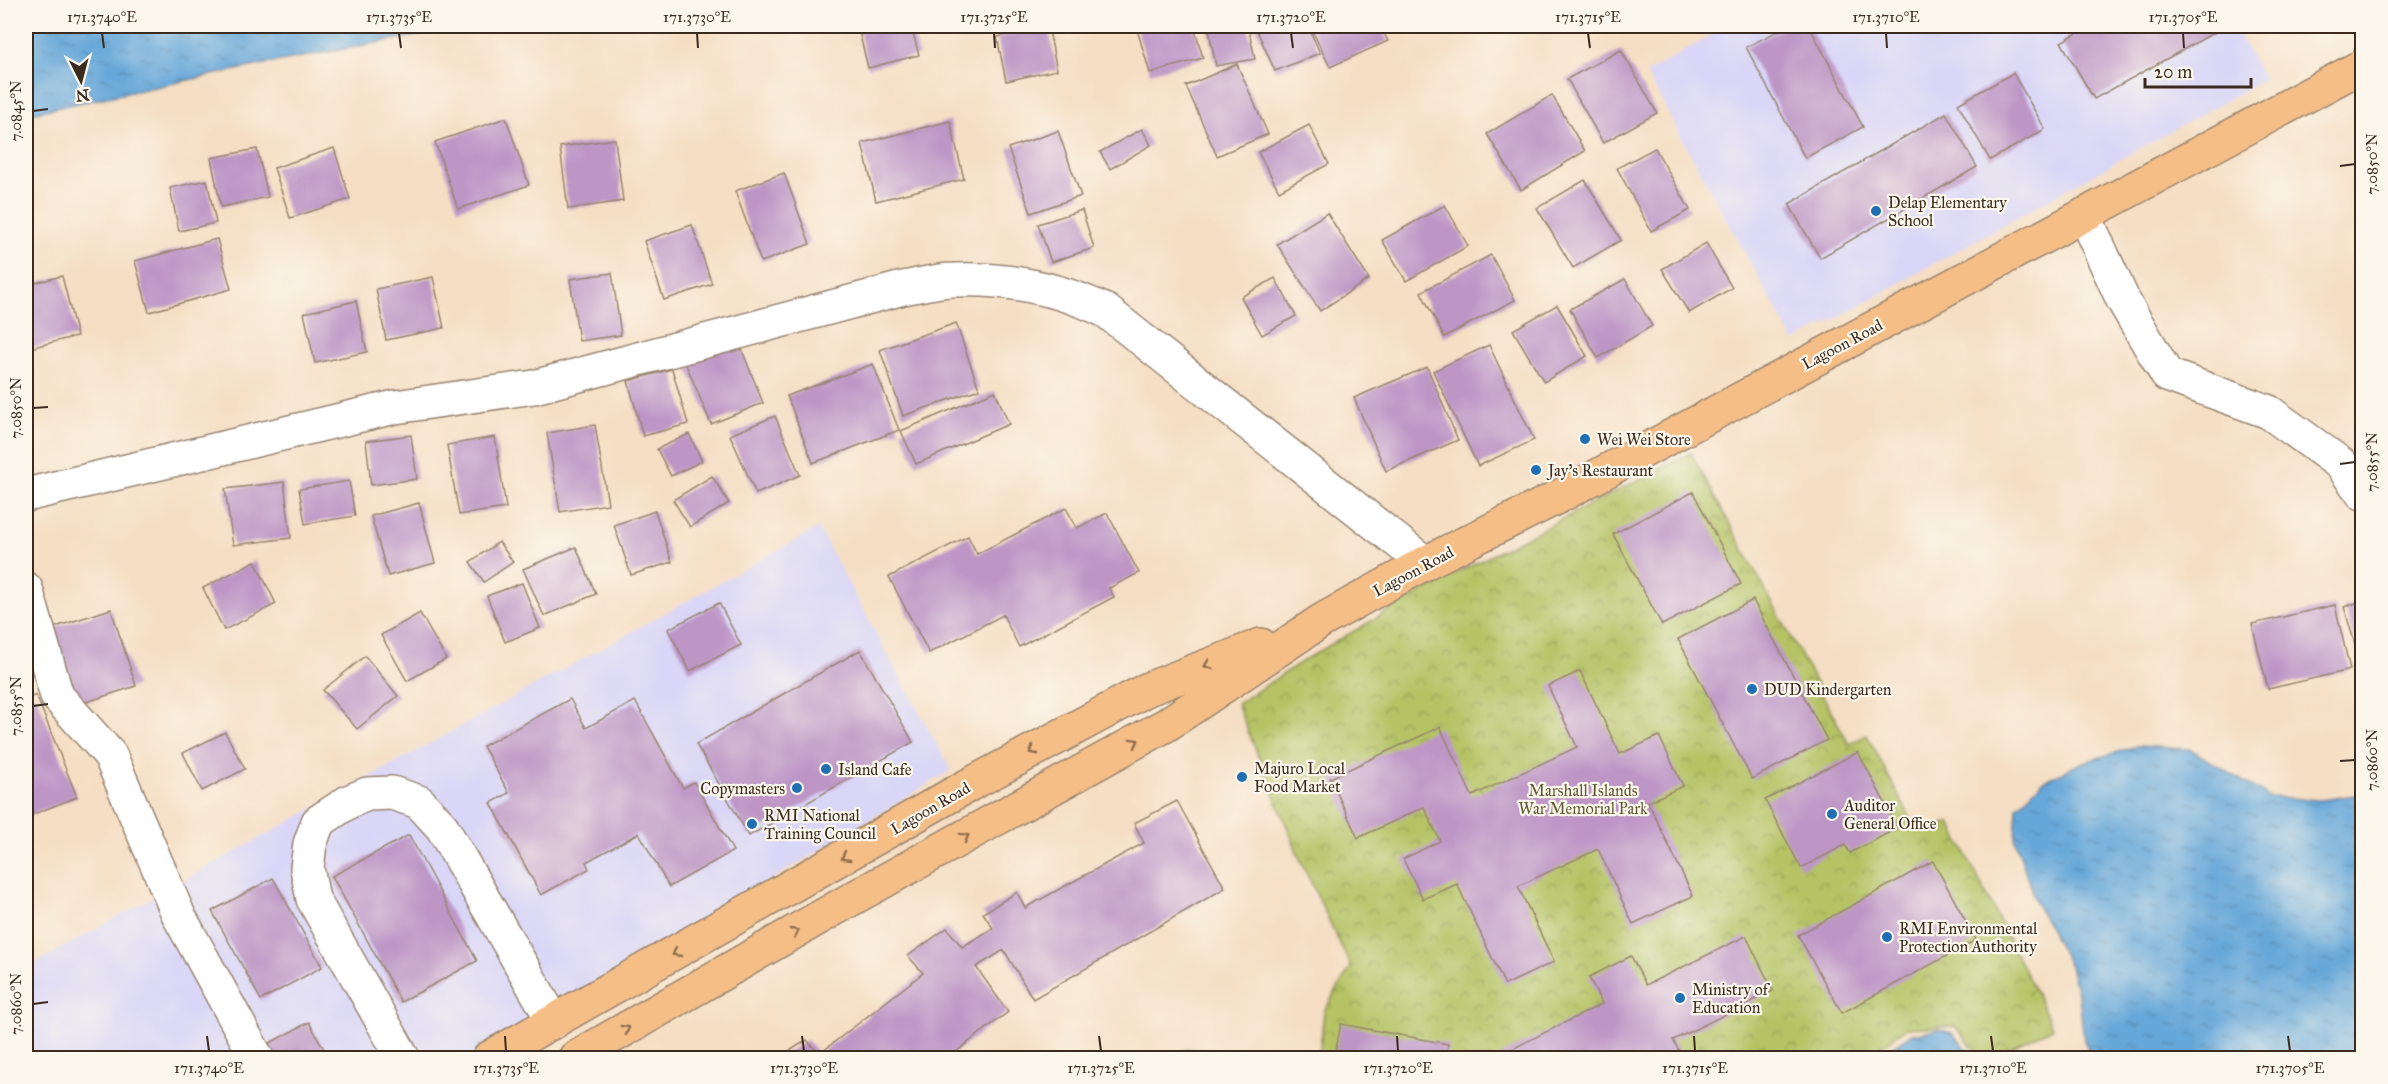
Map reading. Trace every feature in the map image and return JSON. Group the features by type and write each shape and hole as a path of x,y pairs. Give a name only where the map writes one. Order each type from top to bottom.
{"main road":[{"name":"Lagoon Road","path":"575,1059 857,896 1166,725 1321,621 1425,563 1556,498 2362,66"},
{"name":"Lagoon Road","path":"489,1059 969,785 1148,689 1321,621"}],"street":[{"path":"2084,215 2123,300 2167,375 2269,412 2340,464 2362,493"},
{"path":"26,495 395,407 534,387 903,288 951,280 1000,280 1048,289 1084,300 1106,310 1425,563"},
{"path":"26,589 57,696 110,755 179,916 257,1059"},
{"path":"403,1059 313,899 307,868 310,844 318,822 348,802 367,794 392,793 419,802 442,827 554,1022"}],"shaded area":[{"name":"Delap Elementary School","path":"1719,26 2234,26 2264,79 1794,342 1646,73 1721,30"},
{"path":"818,528 951,770 478,1058 26,1058 26,968"}],"green space":[{"name":"Marshall Islands War Memorial Park","path":"1691,453 1849,744 1867,735 1918,832 1950,822 2053,1028 1990,1058 1981,1058 1955,1026 1906,1028 1866,1058 1319,1058 1324,1011 1351,967 1303,866 1237,704 1303,661 1431,586"}],"water":[{"path":"26,26 466,26 265,64 26,114"},
{"path":"2137,746 2190,749 2269,797 2321,800 2362,794 2362,1058 2092,1058 2084,1040 2080,1004 2070,966 2035,902 2015,839 2017,807 2042,782 2081,763"},
{"path":"1938,1029 1952,1033 1976,1058 1873,1058 1912,1034"},
{"path":"1189,1049 1260,1056 1263,1058 1157,1058"}],"building":[{"path":"882,26 911,26 919,55 868,68 859,31"},
{"path":"1048,26 1057,70 1006,81 997,37"},
{"path":"1136,26 1194,26 1203,58 1150,73"},
{"path":"1208,26 1248,26 1255,59 1216,66"},
{"path":"1255,26 1308,26 1320,53 1275,71"},
{"path":"1310,26 1380,26 1388,41 1330,67"},
{"path":"1788,26 1809,26 1863,127 1805,158 1746,47"},
{"path":"2090,26 2226,26 2094,99 2061,42"},
{"path":"1621,50 1657,113 1603,143 1567,79"},
{"path":"1237,64 1268,134 1217,156 1186,86"},
{"path":"2013,73 2045,129 1990,160 1958,104"},
{"path":"1552,95 1585,151 1521,190 1487,134"},
{"path":"1946,113 1977,167 1820,258 1789,204"},
{"path":"506,118 529,185 458,209 435,142"},
{"path":"950,121 964,179 876,201 862,143"},
{"path":"1309,125 1329,164 1279,191 1258,152"},
{"path":"1142,129 1151,145 1110,169 1100,152"},
{"path":"1058,131 1081,196 1031,213 1008,148"},
{"path":"615,139 623,201 568,209 560,147"},
{"path":"334,148 350,199 290,218 274,168"},
{"path":"1655,148 1690,210 1651,231 1617,168"},
{"path":"257,149 268,197 221,207 211,158"},
{"path":"784,173 810,244 761,262 735,191"},
{"path":"207,180 216,223 179,231 170,188"},
{"path":"1585,180 1621,240 1573,268 1537,208"},
{"path":"1445,205 1468,246 1406,281 1382,240"},
{"path":"1082,210 1094,248 1051,262 1038,224"},
{"path":"1327,213 1369,279 1320,311 1277,244"},
{"path":"692,225 712,284 664,300 644,241"},
{"path":"217,239 231,289 149,312 135,261"},
{"path":"1706,243 1732,288 1689,313 1662,269"},
{"path":"1491,255 1515,300 1444,337 1421,292"},
{"path":"612,273 621,335 579,341 570,279"},
{"path":"62,276 77,336 26,349 26,285"},
{"path":"433,277 444,328 386,340 376,289"},
{"path":"1275,278 1296,316 1262,335 1241,297"},
{"path":"1625,279 1652,326 1598,358 1570,309"},
{"path":"356,301 367,352 315,363 304,313"},
{"path":"1557,305 1587,356 1544,382 1513,330"},
{"path":"956,323 979,389 903,416 880,350"},
{"path":"738,340 763,403 711,424 685,362"},
{"path":"1489,345 1534,440 1478,466 1433,371"},
{"path":"873,364 899,430 813,463 787,396"},
{"path":"1427,367 1458,440 1386,471 1354,398"},
{"path":"672,369 688,424 643,436 628,381"},
{"path":"995,391 1009,424 916,464 901,431"},
{"path":"775,416 800,475 756,494 730,435"},
{"path":"595,425 608,504 560,512 547,433"},
{"path":"689,434 702,461 671,476 657,449"},
{"path":"411,435 417,479 371,485 366,441"},
{"path":"495,437 506,508 459,515 447,445"},
{"path":"712,476 729,503 690,527 673,500"},
{"path":"349,481 355,516 305,524 299,489"},
{"path":"284,482 291,538 233,545 225,489"},
{"path":"1693,492 1741,584 1662,625 1613,534"},
{"path":"419,503 435,563 388,576 371,516"},
{"path":"1066,508 1077,528 1107,513 1139,573 1109,588 1114,597 1019,647 1003,615 929,653 889,577 968,536 977,554"},
{"path":"655,511 672,562 631,575 614,525"},
{"path":"499,542 513,562 484,582 470,562"},
{"path":"576,547 596,594 544,616 523,569"},
{"path":"255,561 276,604 224,630 203,588"},
{"path":"522,583 540,628 505,642 487,596"},
{"name":"DUD Kindergarten","path":"1753,600 1827,740 1752,779 1678,639"},
{"path":"2362,601 2362,668 2344,607"},
{"path":"719,603 741,645 690,671 668,629"},
{"path":"2335,605 2350,670 2268,689 2252,624"},
{"path":"111,609 136,686 71,707 46,630"},
{"path":"420,613 446,659 407,681 381,635"},
{"path":"860,650 913,742 749,836 696,744"},
{"path":"365,656 398,696 357,729 323,690"},
{"path":"1580,671 1620,754 1659,736 1683,786 1648,802 1693,896 1633,924 1598,849 1518,886 1554,962 1505,985 1457,884 1423,899 1403,859 1440,841 1424,807 1358,838 1330,778 1440,727 1472,796 1577,747 1548,686"},
{"path":"36,695 77,797 26,817 26,699"},
{"path":"570,699 586,728 635,701 683,788 694,782 733,851 669,887 639,833 586,862 589,869 541,895 491,803 509,793 483,746"},
{"path":"225,732 245,769 202,791 183,753"},
{"name":"Auditor General Office","path":"1858,752 1898,828 1850,853 1845,845 1801,868 1765,800"},
{"path":"1177,801 1225,888 1033,999 1004,950 976,967 1008,1012 948,1058 778,1058 807,1040 819,1054 923,973 908,956 947,928 962,947 993,928 983,913 1017,892 1025,908 1144,843 1134,823"},
{"path":"409,835 477,961 401,1002 332,876"},
{"name":"RMI Environmental Protection Authority","path":"1933,861 1976,940 1842,1013 1798,935"},
{"path":"273,878 322,967 261,1000 212,911"},
{"name":"Ministry of Education","path":"1746,936 1773,991 1673,1040 1683,1058 1502,1058 1500,1055 1602,1004 1589,977 1631,956 1646,985"},
{"path":"309,1022 329,1058 275,1058 268,1044"},
{"path":"1341,1024 1448,1044 1446,1058 1334,1058"}],"place":[{"name":"Delap Elementary School","path":"1876,211"},
{"name":"Wei Wei Store","path":"1585,439"},
{"name":"Jay's Restaurant","path":"1536,470"},
{"name":"DUD Kindergarten","path":"1752,689"},
{"name":"Island Cafe","path":"826,769"},
{"name":"Majuro Local Food Market","path":"1242,777"},
{"name":"Copymasters","path":"797,788"},
{"name":"Auditor General Office","path":"1832,814"},
{"name":"RMI National Training Council","path":"752,824"},
{"name":"RMI Environmental Protection Authority","path":"1887,937"},
{"name":"Ministry of Education","path":"1680,998"}]}
